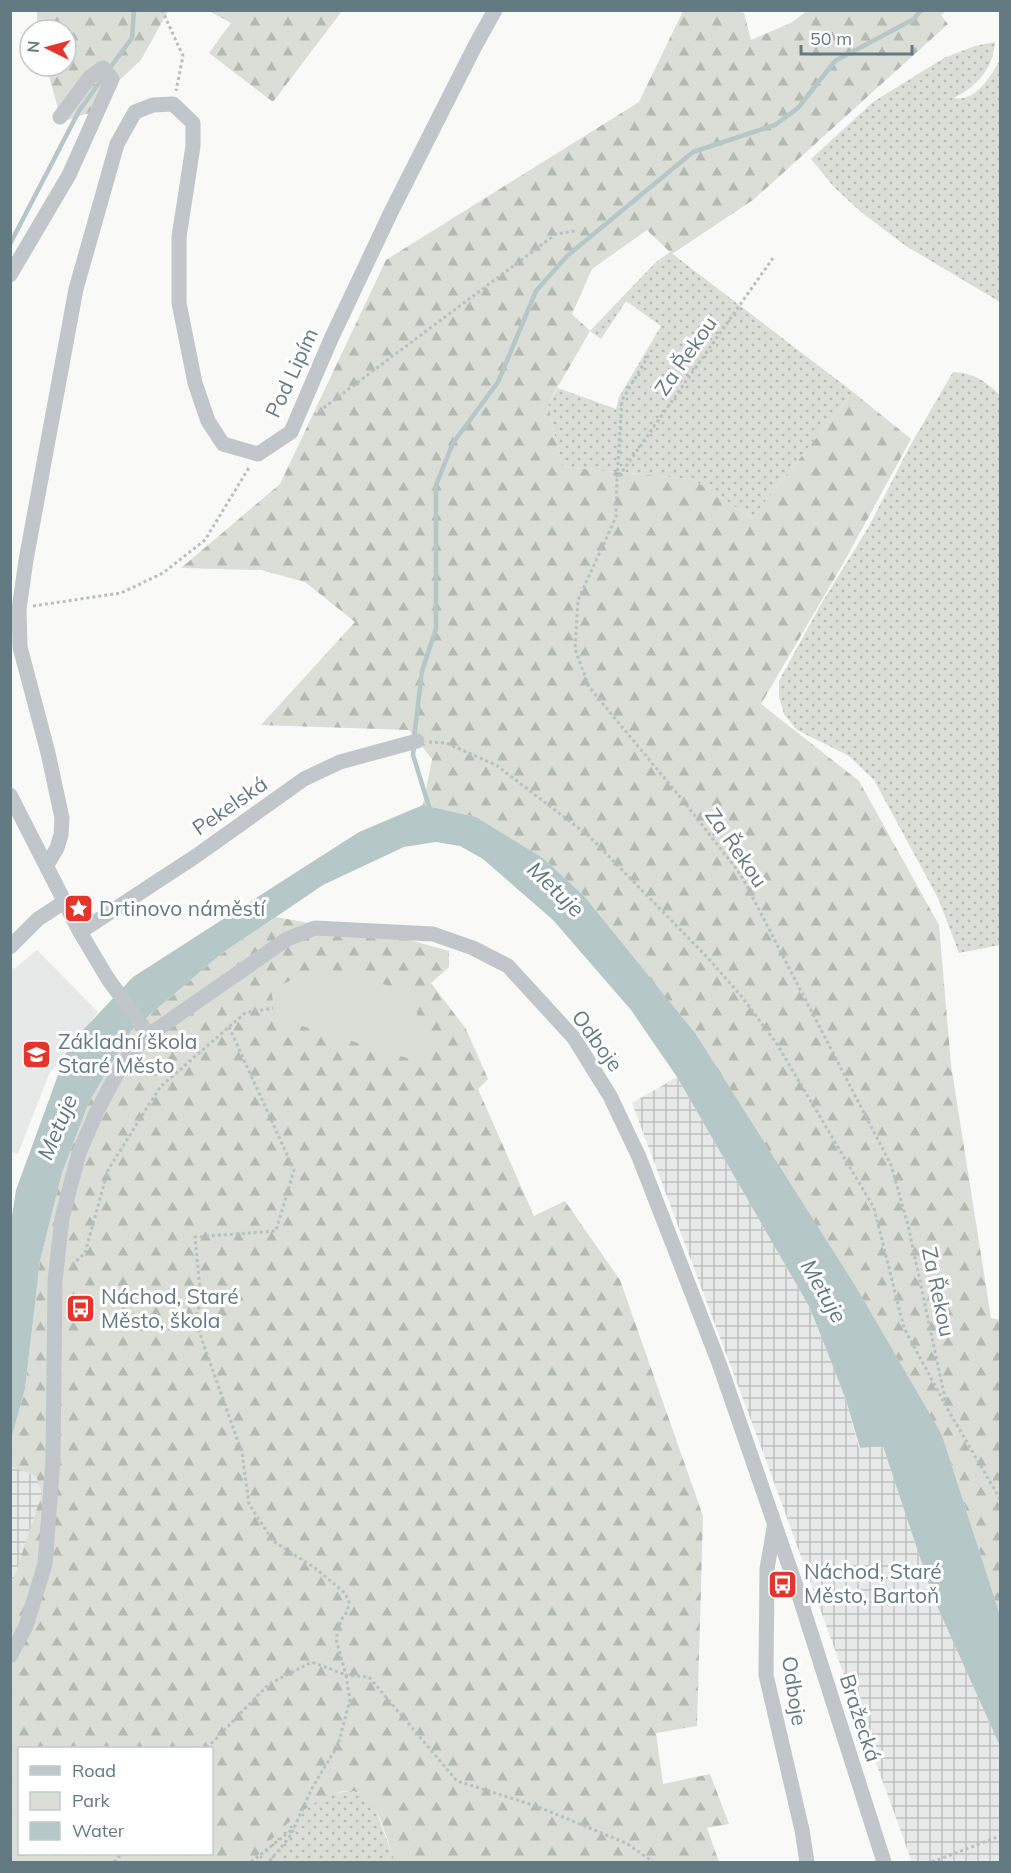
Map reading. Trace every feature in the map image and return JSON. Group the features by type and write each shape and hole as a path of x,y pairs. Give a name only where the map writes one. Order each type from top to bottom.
{"street":[{"name":"Pod Lipím","path":"258,454 291,432 331,339 386,222 495,10"},
{"path":"10,275 69,175 112,79 104,68 90,77 60,117"},
{"path":"47,865 62,835 62,818 48,753 20,647 19,609 76,289 117,144 135,112 153,105 173,104 193,123 193,146 179,237 179,303 195,383 208,421 223,444 258,454"},
{"name":"Pekelská","path":"80,932 196,856 304,779 340,762 417,741"},
{"path":"12,801 80,932 108,979 146,1030"},
{"path":"10,947 38,919 64,902"},
{"name":"Odboje","path":"10,1656 26,1626 45,1564 52,1460 55,1281 62,1218 79,1153 97,1111 120,1068 146,1030 287,939 315,928 433,934 473,948 508,966 574,1038 610,1096 639,1157 718,1363 796,1586"},
{"name":"Odboje","path":"775,1525 767,1569 766,1676 802,1830 807,1863"},
{"name":"Bražecká","path":"796,1586 884,1863"}],"path":[{"path":"162,10 183,56 173,104"},
{"path":"291,432 556,234 575,231"},
{"name":"Za Řekou","path":"773,258 617,479 616,517 578,600 575,649 589,687 741,875 891,1165 908,1225 947,1408 1000,1499"},
{"path":"617,479 622,400 651,353"},
{"path":"19,609 121,592 163,573 205,540 258,454"},
{"path":"417,741 447,743 496,765 589,836 742,997 777,1044 874,1208 904,1329 947,1408"},
{"path":"55,1281 85,1253 108,1170 160,1087 245,1013 273,1008"},
{"path":"229,1027 294,1170 276,1231 195,1237 201,1300 195,1320 242,1453 249,1504 273,1541 315,1568 345,1593 349,1602 336,1639 350,1700 338,1745 311,1790 291,1835 269,1863"},
{"path":"209,1747 269,1684 312,1662 346,1675 369,1677 457,1781 536,1806 626,1843 653,1863"},
{"path":"251,1863 295,1827"},
{"path":"932,1863 1000,1836"}],"shaded area":[{"name":"Základní škola Staré Město","path":"37,950 98,1012 49,1074 18,1154 10,1152 10,966 14,969"},
{"path":"677,1077 810,1308 846,1400 859,1448 883,1445 933,1597 1000,1746 1000,1862 912,1862 767,1463 632,1103"},
{"path":"13,1466 36,1476 42,1493 11,1590 10,1472"}],"green space":[{"path":"37,11 168,11 141,60 99,99 92,112 62,122 49,78 78,78 78,18 37,18"},
{"path":"209,11 342,11 273,102 209,53 231,23"},
{"path":"683,11 738,11 744,13 751,40 791,23 807,11 946,11 941,15 948,24 753,200 672,254 647,230 592,269 572,314 590,331 548,404 562,467 692,479 752,518 853,392 911,439 844,562 761,704 859,781 939,925 951,1065 991,1318 1000,1320 1000,1615 942,1435 583,895 543,858 476,817 423,805 432,759 409,730 261,725 355,622 305,582 261,570 181,568 280,484 386,260 639,102"},
{"path":"995,42 991,60 982,76 970,88 954,98 962,98 976,92 987,81 1000,60 1000,302 906,246 861,212 834,187 811,159 873,102 944,58 975,46"},
{"path":"670,252 853,392 752,518 692,479 562,467 548,404 558,388 616,409 619,397 661,326 626,301 601,339 590,331 655,263"},
{"path":"953,372 979,379 1000,395 1000,945 959,953 938,898 874,780 849,756 797,730 784,714 779,697 779,681 821,604 868,528 910,446"},
{"path":"276,917 342,929 377,931 449,951 449,967 431,983 466,1029 488,1079 478,1089 534,1216 565,1201 620,1280 703,1516 697,1726 656,1733 663,1784 710,1774 729,1824 707,1828 719,1862 395,1862 375,1808 365,1796 352,1791 336,1793 303,1811 273,1838 254,1862 11,1862 10,1590 42,1493 36,1476 10,1466 11,1440 25,1389 40,1261 62,1173 89,1102 131,1031 221,954"},
{"path":"316,968 412,992 419,1022 434,1039 407,1058 276,1018 271,990"},
{"path":"350,1791 364,1794 374,1805 395,1862 254,1862 278,1832 299,1813 321,1798"}],"water":[{"name":"Metuje","path":"423,805 476,817 543,858 583,895 695,1033 856,1287 942,1435 1000,1615 1000,1746 933,1597 883,1446 860,1448 846,1400 810,1308 677,1077 631,1010 553,920 483,859 460,846 436,842 404,847 323,885 221,954 131,1031 89,1102 62,1173 40,1261 25,1389 11,1440 10,1229 16,1190 69,1045 133,977 359,832"}],"waterway":[{"path":"109,69 132,38 134,10"},
{"path":"414,738 422,671 436,629 436,485 453,443 498,382 536,291 567,256 693,152 775,125 798,108 835,61 914,19 921,10"},
{"path":"10,244 79,111 104,76"},
{"path":"414,746 413,755 430,810"}],"place":[{"name":"Drtinovo náměstí","path":"78,909"},
{"name":"Základní škola Staré Město","path":"37,1054"},
{"name":"Náchod, Staré Město, škola","path":"80,1309"},
{"name":"Náchod, Staré Město, Bartoň","path":"783,1584"}]}
